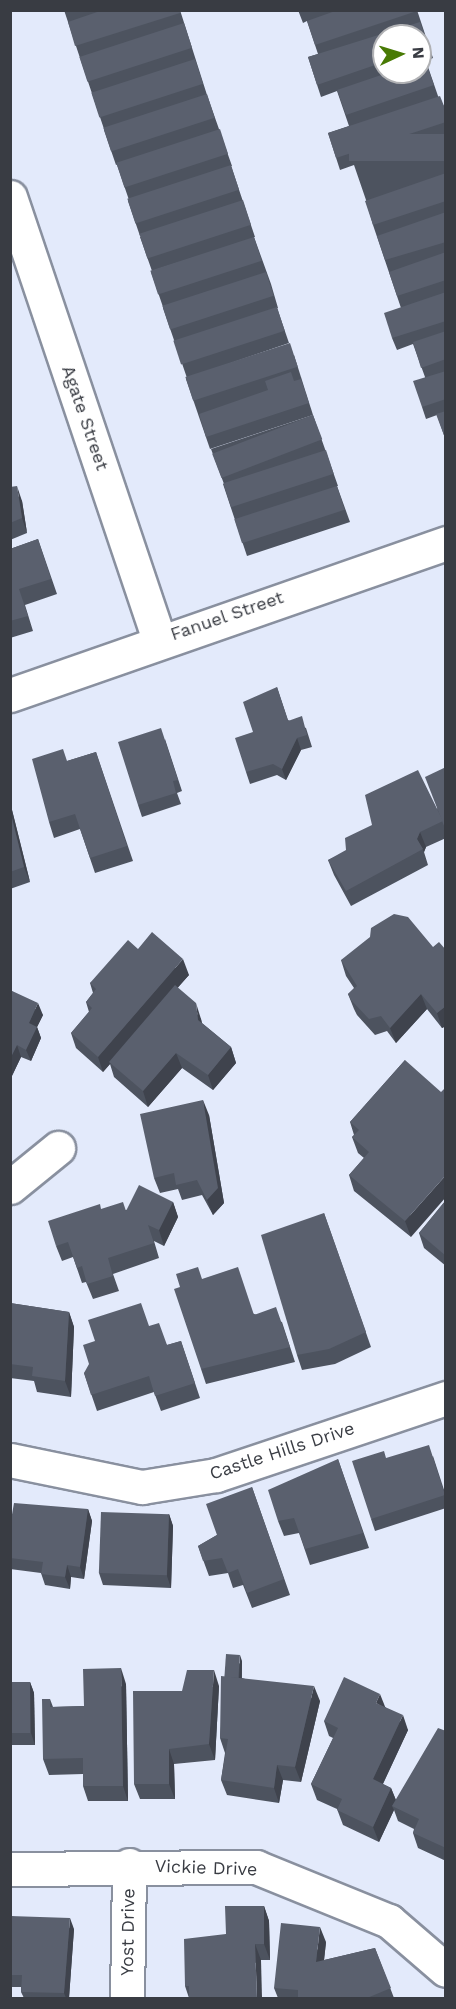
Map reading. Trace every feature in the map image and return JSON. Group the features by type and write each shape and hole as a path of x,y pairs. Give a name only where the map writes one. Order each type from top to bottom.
{"street":[{"name":"Agate Street","path":"10,197 159,639"},
{"name":"Fanuel Street","path":"10,695 159,639 446,543"},
{"path":"10,1187 58,1148"},
{"name":"Castle Hills Drive","path":"10,1460 142,1487 216,1475 446,1398"},
{"name":"Vickie Drive","path":"10,1869 129,1865 256,1867 389,1921 446,1970"},
{"name":"Yost Drive","path":"127,1998 129,1865"}],"building":[{"path":"103,10 179,10 180,13 75,46 68,22"},
{"path":"338,10 417,10 315,45 307,21"},
{"path":"184,23 192,48 87,82 79,57"},
{"path":"372,37 372,66 317,85 308,57"},
{"path":"195,59 203,84 99,117 91,93"},
{"path":"372,78 372,84 432,84 432,79 434,85 346,115 337,90"},
{"path":"207,94 215,118 111,151 103,128"},
{"path":"440,96 446,111 446,122 336,158 328,133"},
{"path":"220,129 228,154 124,187 116,163"},
{"path":"349,134 446,134 446,161 349,161"},
{"path":"231,165 239,190 135,223 127,199"},
{"path":"446,173 446,201 373,225 365,201"},
{"path":"243,200 251,225 147,258 139,234"},
{"path":"446,212 446,242 385,260 377,236"},
{"path":"254,237 262,261 158,294 150,271"},
{"path":"446,252 446,280 397,296 389,272"},
{"path":"266,272 274,296 170,329 162,306"},
{"path":"446,292 446,321 392,338 384,313"},
{"path":"277,307 285,331 181,364 173,341"},
{"path":"446,331 446,359 421,368 413,342"},
{"path":"290,343 298,367 193,401 185,377"},
{"path":"446,371 446,399 422,407 413,381"},
{"path":"291,372 294,381 301,379 309,403 206,437 199,414 268,390 265,381"},
{"path":"446,411 446,438 445,438 436,414"},
{"path":"313,415 322,439 221,478 212,454"},
{"path":"326,450 334,474 231,507 223,483"},
{"path":"17,486 22,518 10,523 10,487"},
{"path":"337,486 345,510 242,543 234,519"},
{"path":"38,539 51,579 19,589 28,616 10,621 10,549"},
{"path":"277,687 288,721 302,716 307,735 297,738 282,769 273,764 246,772 235,738 253,732 243,702"},
{"path":"161,728 178,780 173,781 176,793 138,805 118,742"},
{"path":"63,749 67,761 96,752 127,846 90,858 75,814 49,822 32,759"},
{"path":"446,767 446,831 425,777"},
{"path":"418,770 443,821 420,832 417,839 423,849 346,891 328,860 346,850 345,838 372,825 365,795"},
{"path":"10,810 24,867 10,872"},
{"path":"394,914 408,917 433,947 439,942 446,950 446,1006 437,1013 421,994 390,1028 381,1016 369,1019 351,1000 348,994 357,986 341,960 370,937 371,928"},
{"path":"152,932 183,959 98,1057 71,1033 92,1008 86,1002 96,989 90,983 128,940 138,949"},
{"path":"175,985 196,1003 198,1020 231,1047 208,1075 176,1053 143,1091 109,1062"},
{"path":"10,990 38,1003 29,1023 37,1027 26,1050 17,1045 10,1059"},
{"path":"405,1060 441,1092 446,1087 446,1175 405,1221 349,1175 369,1152 352,1137 359,1130 350,1122"},
{"path":"203,1100 218,1188 207,1200 197,1180 176,1185 174,1173 154,1178 140,1114"},
{"path":"139,1185 173,1202 159,1230 148,1225 154,1243 108,1258 113,1276 87,1284 82,1266 77,1268 68,1242 56,1246 48,1221 100,1204 101,1209 123,1202 126,1211"},
{"path":"446,1200 446,1256 419,1233"},
{"path":"324,1213 366,1332 329,1349 297,1355 261,1235"},
{"path":"198,1267 202,1279 238,1267 254,1315 276,1307 290,1347 201,1369 174,1289 180,1287 176,1274"},
{"path":"10,1303 69,1312 65,1381 32,1376 33,1367 10,1364"},
{"path":"141,1303 149,1326 159,1323 167,1345 181,1341 195,1383 155,1396 149,1376 91,1395 84,1373 89,1364 83,1345 95,1341 88,1320"},
{"path":"429,1445 445,1495 371,1519 352,1461 384,1451 386,1458"},
{"path":"338,1459 363,1533 305,1549 294,1518 278,1521 268,1490"},
{"path":"252,1487 284,1579 247,1593 238,1569 228,1573 222,1558 203,1561 198,1546 217,1535 206,1504"},
{"path":"14,1503 88,1509 80,1567 67,1565 65,1577 41,1574 43,1562 10,1558 10,1526"},
{"path":"101,1512 169,1514 167,1575 99,1573"},
{"path":"226,1654 240,1655 238,1678 224,1677"},
{"path":"121,1668 123,1786 83,1786 83,1758 43,1759 42,1699 50,1699 50,1707 84,1706 83,1669"},
{"path":"187,1670 214,1670 209,1744 169,1749 169,1784 134,1784 133,1691 182,1691"},
{"path":"221,1676 314,1686 295,1767 277,1765 274,1788 221,1780 228,1739 220,1738"},
{"path":"344,1677 380,1694 376,1703 403,1715 373,1779 391,1788 373,1827 337,1810 342,1799 311,1784 338,1728 324,1721"},
{"path":"10,1682 30,1682 30,1733 10,1733"},
{"path":"438,1728 446,1731 446,1848 413,1833 419,1819 392,1806"},
{"path":"225,1906 264,1906 264,1944 255,1944 257,1998 189,1998 189,1986 185,1986 184,1939 226,1934"},
{"path":"10,1916 70,1918 64,1993 21,1992 22,1975 10,1975"},
{"path":"281,1923 320,1927 316,1962 375,1948 391,1988 367,1998 298,1998 298,1990 274,1988"}]}
